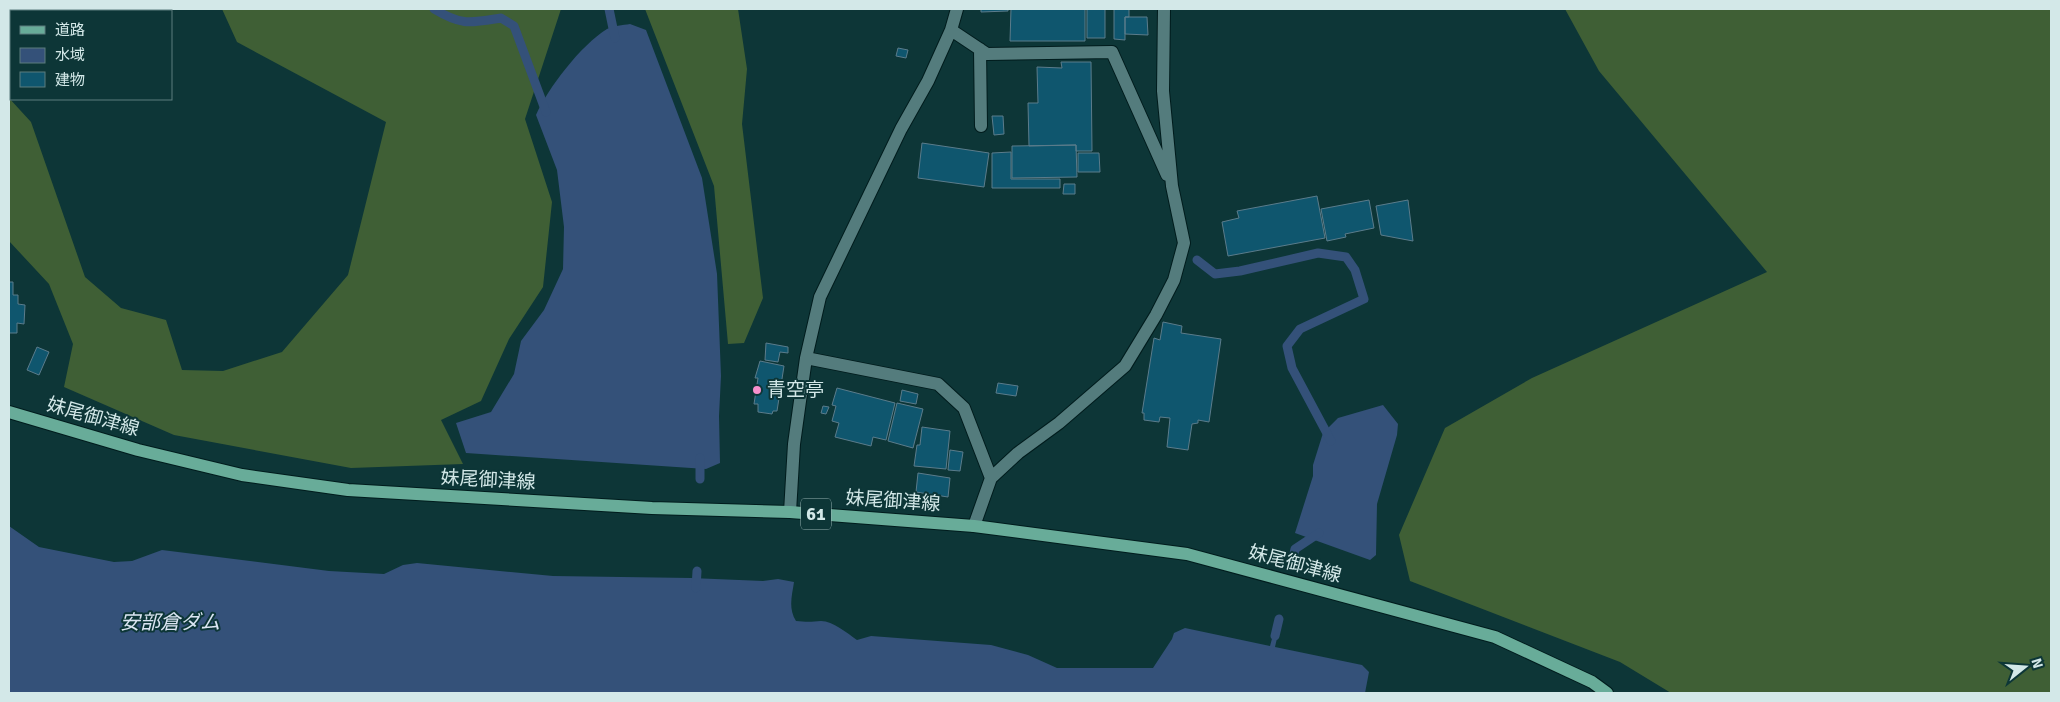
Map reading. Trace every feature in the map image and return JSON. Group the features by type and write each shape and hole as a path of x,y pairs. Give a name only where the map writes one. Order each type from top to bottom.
{"main road":[{"name":"妹尾御津線","path":"9,412 138,450 232,473 348,490 652,508 790,512 974,526 1187,554 1495,637 1592,682 1608,693"}],"street":[{"path":"790,512 794,444 806,358 820,297 901,129 928,81 951,30 957,9"},
{"path":"974,526 991,478 1018,453 1059,423 1125,366 1174,280 1184,243 1172,186 1163,90 1164,9"},
{"path":"951,30 987,54 1112,52 1172,186"},
{"path":"980,49 981,126"},
{"path":"806,358 938,384 964,408 991,478"}],"green space":[{"path":"222,9 561,9 525,119 552,202 543,287 509,339 481,401 441,420 463,464 351,468 174,435 64,387 73,344 49,284 9,241 9,98 31,122 85,277 121,308 166,320 182,370 223,371 282,352 348,275 386,122 237,42"},
{"path":"645,9 738,9 747,69 742,124 763,298 744,343 728,344 714,186"},
{"path":"1565,9 2051,9 2051,693 1671,693 1620,662 1410,581 1399,535 1445,428 1532,378 1767,272 1599,71"}],"water":[{"path":"630,24 646,30 702,178 717,274 721,376 719,416 720,463 706,469 466,453 456,423 491,412 514,374 521,341 544,310 563,269 564,227 557,170 536,115 548,92 587,45 607,29"},
{"path":"1383,405 1398,424 1397,435 1377,504 1376,555 1370,560 1295,533 1313,476 1313,465 1323,433 1338,418"},
{"name":"安部倉ダム","path":"9,526 39,547 114,562 132,561 162,550 329,571 384,574 403,565 417,563 553,576 763,581 778,579 794,582 791,607 796,621 830,623 857,640 871,636 991,645 1028,655 1057,668 1153,668 1174,633 1185,628 1270,646 1276,624 1280,625 1275,647 1362,665 1369,672 1365,693 9,693"}],"building":[{"path":"981,9 1008,9 1008,11 981,12"},
{"path":"1011,9 1085,9 1085,41 1010,41"},
{"path":"1087,9 1105,9 1105,38 1087,38"},
{"path":"1114,9 1129,9 1129,17 1125,17 1125,40 1114,39"},
{"path":"1125,17 1147,17 1148,35 1125,34"},
{"path":"898,48 908,50 906,58 896,56"},
{"path":"1061,62 1091,62 1092,151 1076,151 1076,145 1029,146 1028,103 1038,103 1037,67 1062,68"},
{"path":"992,116 1003,116 1004,134 994,135"},
{"path":"922,143 989,153 984,187 918,178"},
{"path":"1076,145 1077,177 1012,178 1012,146"},
{"path":"1011,152 1011,179 1060,179 1060,188 992,188 992,153"},
{"path":"1078,153 1099,153 1100,172 1078,172"},
{"path":"1064,184 1075,184 1075,194 1063,194"},
{"path":"1317,196 1325,238 1228,256 1222,222 1239,218 1237,211"},
{"path":"1369,200 1374,228 1345,234 1346,237 1327,241 1321,209"},
{"path":"1408,200 1413,241 1381,235 1376,206"},
{"path":"9,282 13,282 13,295 18,295 18,304 25,305 24,324 17,323 17,333 9,333"},
{"path":"1163,322 1182,326 1181,333 1221,339 1209,422 1198,420 1198,423 1192,424 1188,450 1167,447 1170,418 1160,417 1159,422 1144,420 1144,413 1142,413 1154,338 1160,340"},
{"path":"766,343 788,347 788,353 780,352 778,362 765,360"},
{"path":"37,347 49,352 39,375 27,370"},
{"path":"760,361 784,366 777,411 773,411 772,414 758,412 758,404 754,404 758,378 755,378"},
{"path":"998,383 1018,386 1016,396 996,393"},
{"path":"837,388 895,403 886,440 873,437 871,446 835,437 839,423 832,421 836,406 832,405"},
{"path":"902,390 918,394 916,404 900,401"},
{"path":"897,403 923,409 913,448 888,441"},
{"path":"823,406 829,407 826,414 821,413"},
{"path":"922,427 950,431 946,469 914,466 917,445 920,445"},
{"path":"950,450 963,452 960,471 948,470"},
{"path":"918,473 950,478 948,497 916,492"}],"waterway":[{"path":"434,9 459,21 474,22 501,18 514,26 546,112"},
{"path":"609,9 615,38"},
{"path":"1197,260 1215,274 1240,271 1318,253 1346,257 1355,270 1364,299 1300,329 1287,346 1292,368 1331,441"},
{"path":"700,458 700,479"},
{"path":"1294,554 1295,549 1319,533"},
{"path":"696,588 697,571"},
{"path":"1275,636 1279,619"}],"place":[{"name":"青空亭","path":"757,390"}]}
